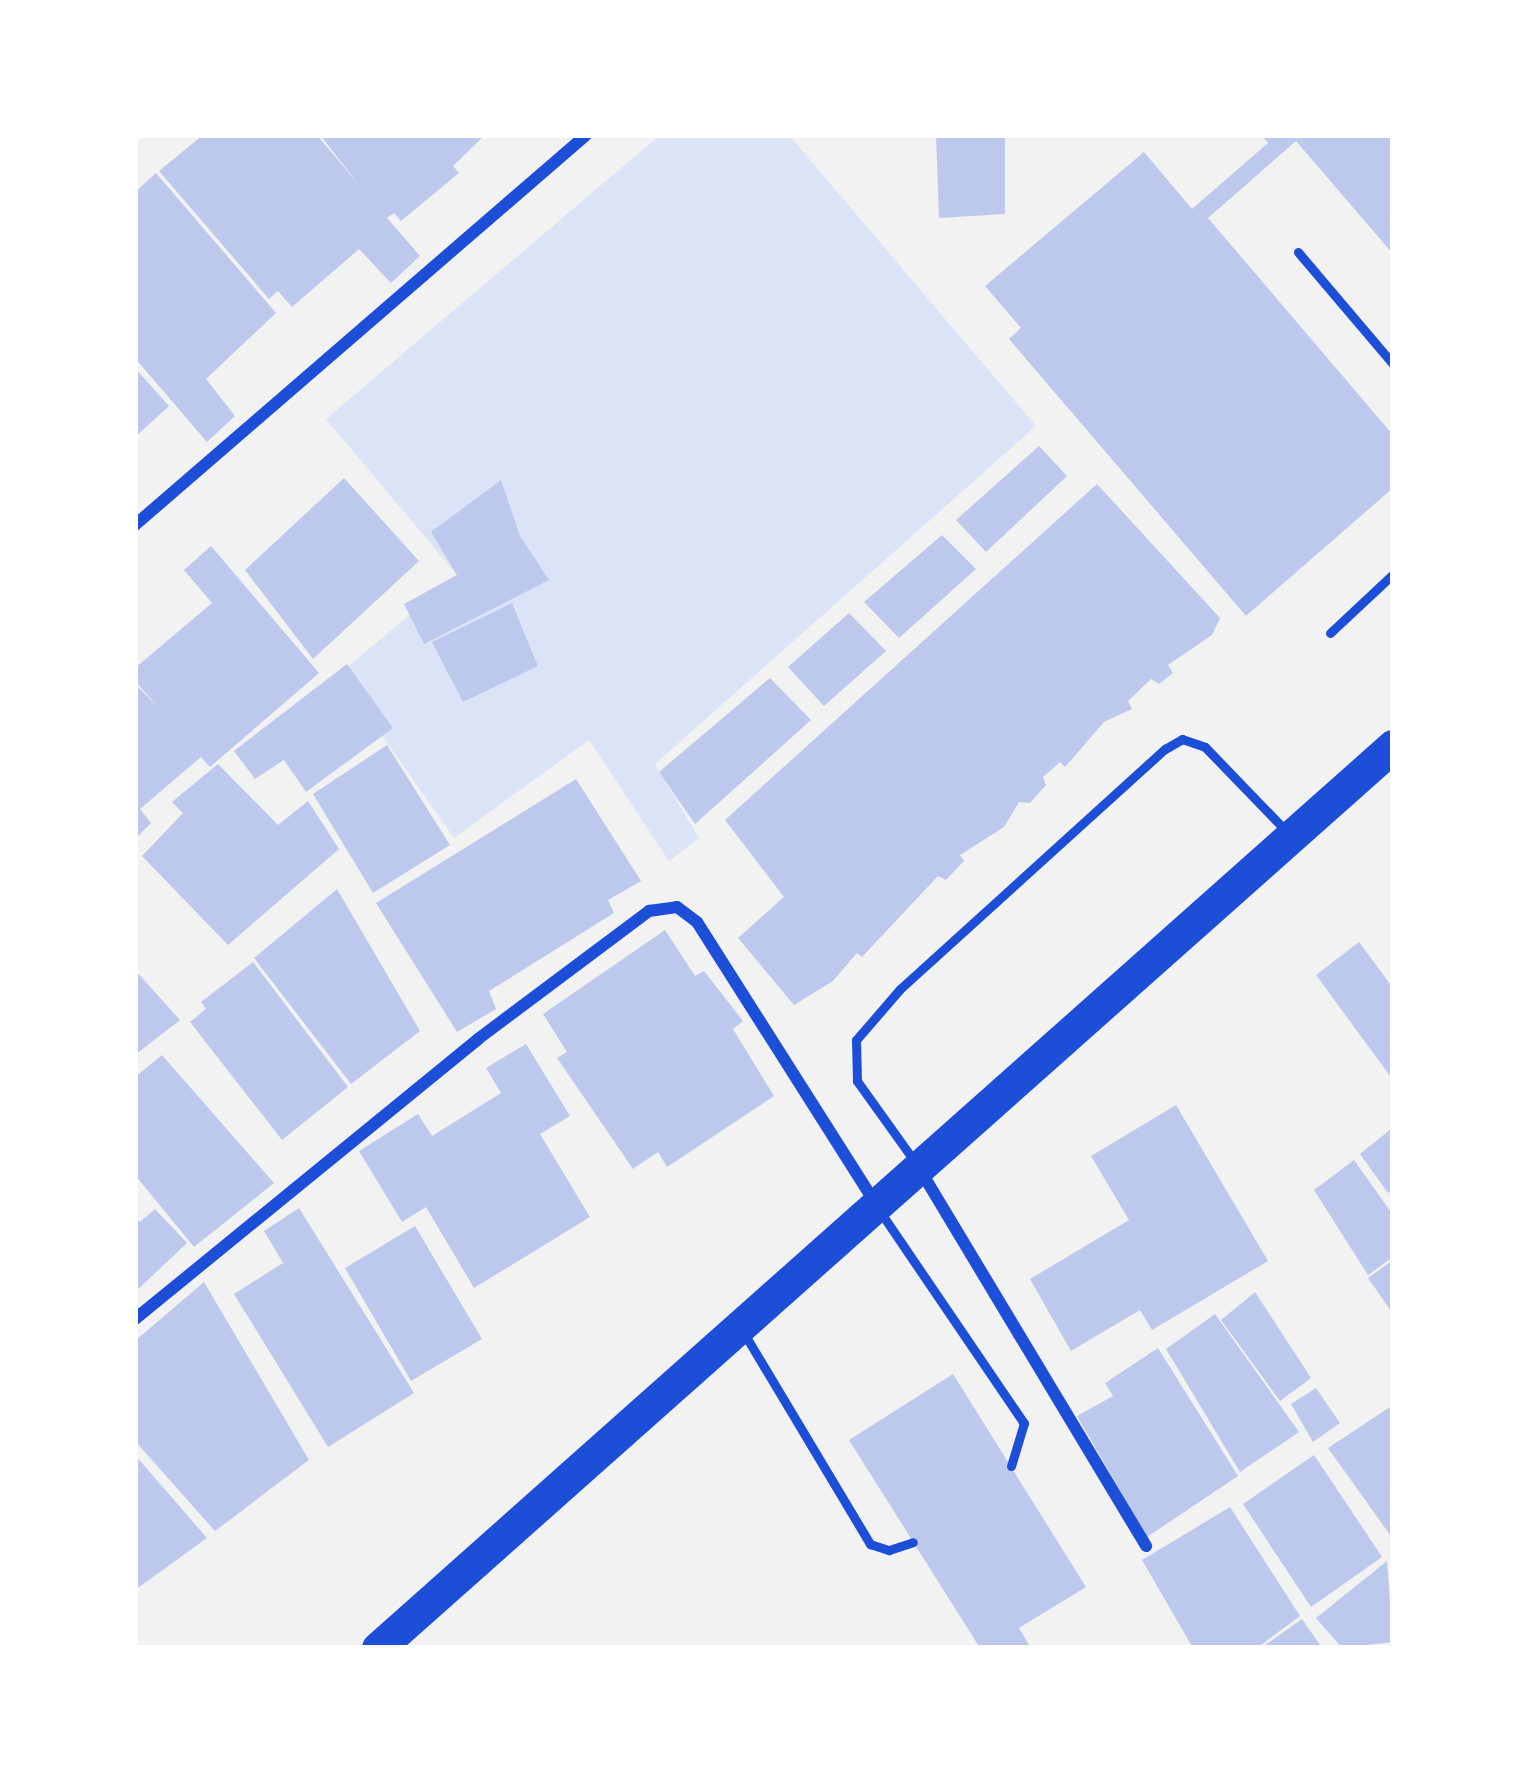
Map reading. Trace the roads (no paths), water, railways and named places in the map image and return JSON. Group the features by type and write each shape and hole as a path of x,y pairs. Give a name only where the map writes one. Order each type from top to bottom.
{"highway":[{"path":"378,1648 1393,746"}],"street":[{"path":"135,525 586,135"},
{"path":"135,1319 478,1039 650,911 677,907 697,922 876,1205"},
{"path":"918,1167 1146,1546"}],"lane":[{"path":"1298,252 1393,364"},
{"path":"1330,633 1393,574"},
{"path":"918,1167 857,1081 856,1040 900,989 1165,748 1182,739 1205,747 1292,837"},
{"path":"876,1205 1024,1423 1024,1445 1011,1466"},
{"path":"739,1327 870,1544 889,1550 913,1542"}]}
